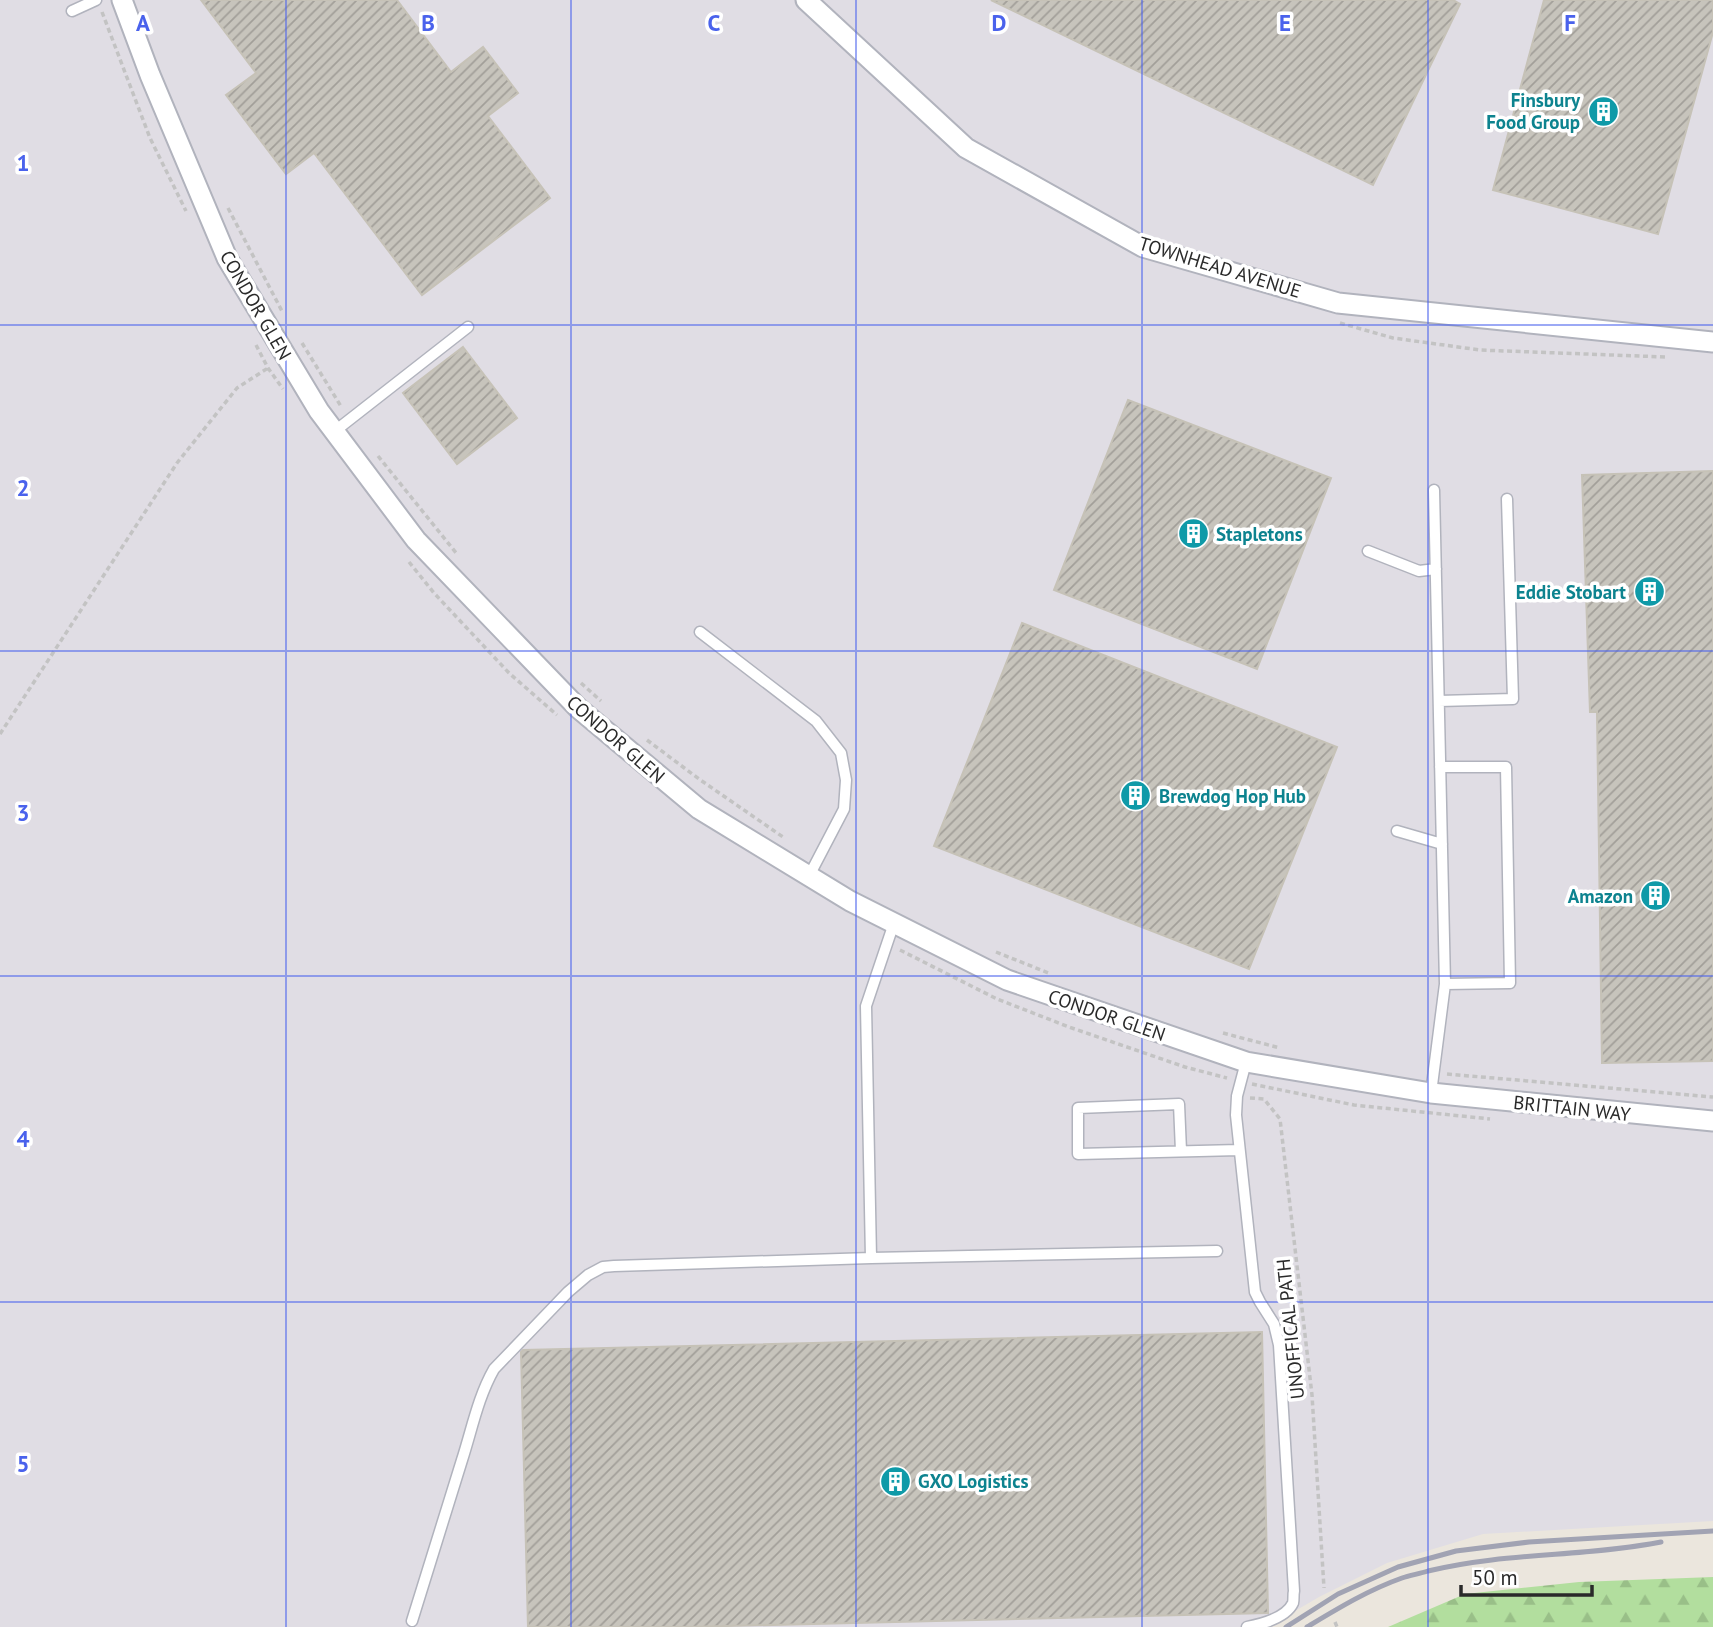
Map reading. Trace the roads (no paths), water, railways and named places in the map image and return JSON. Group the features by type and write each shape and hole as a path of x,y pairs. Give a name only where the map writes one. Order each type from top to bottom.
{"street":[{"name":"CONDOR GLEN","path":"122,0 150,75 227,258 319,411 416,540 578,709 699,809 850,901 1007,980 1246,1062 1431,1093"},
{"name":"TOWNHEAD AVENUE","path":"806,0 966,148 1143,247 1338,303 1713,342"},
{"name":"BRITTAIN WAY","path":"1431,1093 1713,1121"}],"lane":[{"path":"72,11 96,0"},
{"path":"335,431 468,327"},
{"path":"1431,1093 1445,984 1434,490"},
{"path":"1438,701 1513,698 1507,499"},
{"path":"1368,551 1419,571 1436,569"},
{"path":"700,632 816,721 841,752 846,780 844,809 809,876"},
{"path":"1440,767 1506,767 1507,807 1510,983 1445,984"},
{"path":"1397,831 1442,844"},
{"path":"872,1258 866,1006 894,923"},
{"path":"1246,1062 1237,1096 1239,1150 1255,1292 1274,1324 1279,1345 1294,1591 1293,1603 1284,1612 1264,1623 1247,1627"},
{"path":"1181,1151 1179,1104 1078,1108 1078,1154 1239,1150"},
{"path":"412,1621 488,1379 494,1369 559,1301 588,1275 603,1267 1217,1251"}],"railway":[{"path":"1286,1627 1338,1594 1398,1567 1456,1551 1529,1542 1713,1531"},
{"path":"1307,1627 1377,1588 1428,1571 1516,1557 1661,1542"}],"place":[{"name":"Finsbury Food Group","path":"1603,111"},
{"name":"Stapletons","path":"1193,534"},
{"name":"Eddie Stobart","path":"1649,592"},
{"name":"Brewdog Hop Hub","path":"1136,796"},
{"name":"Amazon","path":"1656,896"},
{"name":"GXO Logistics","path":"895,1481"}]}
